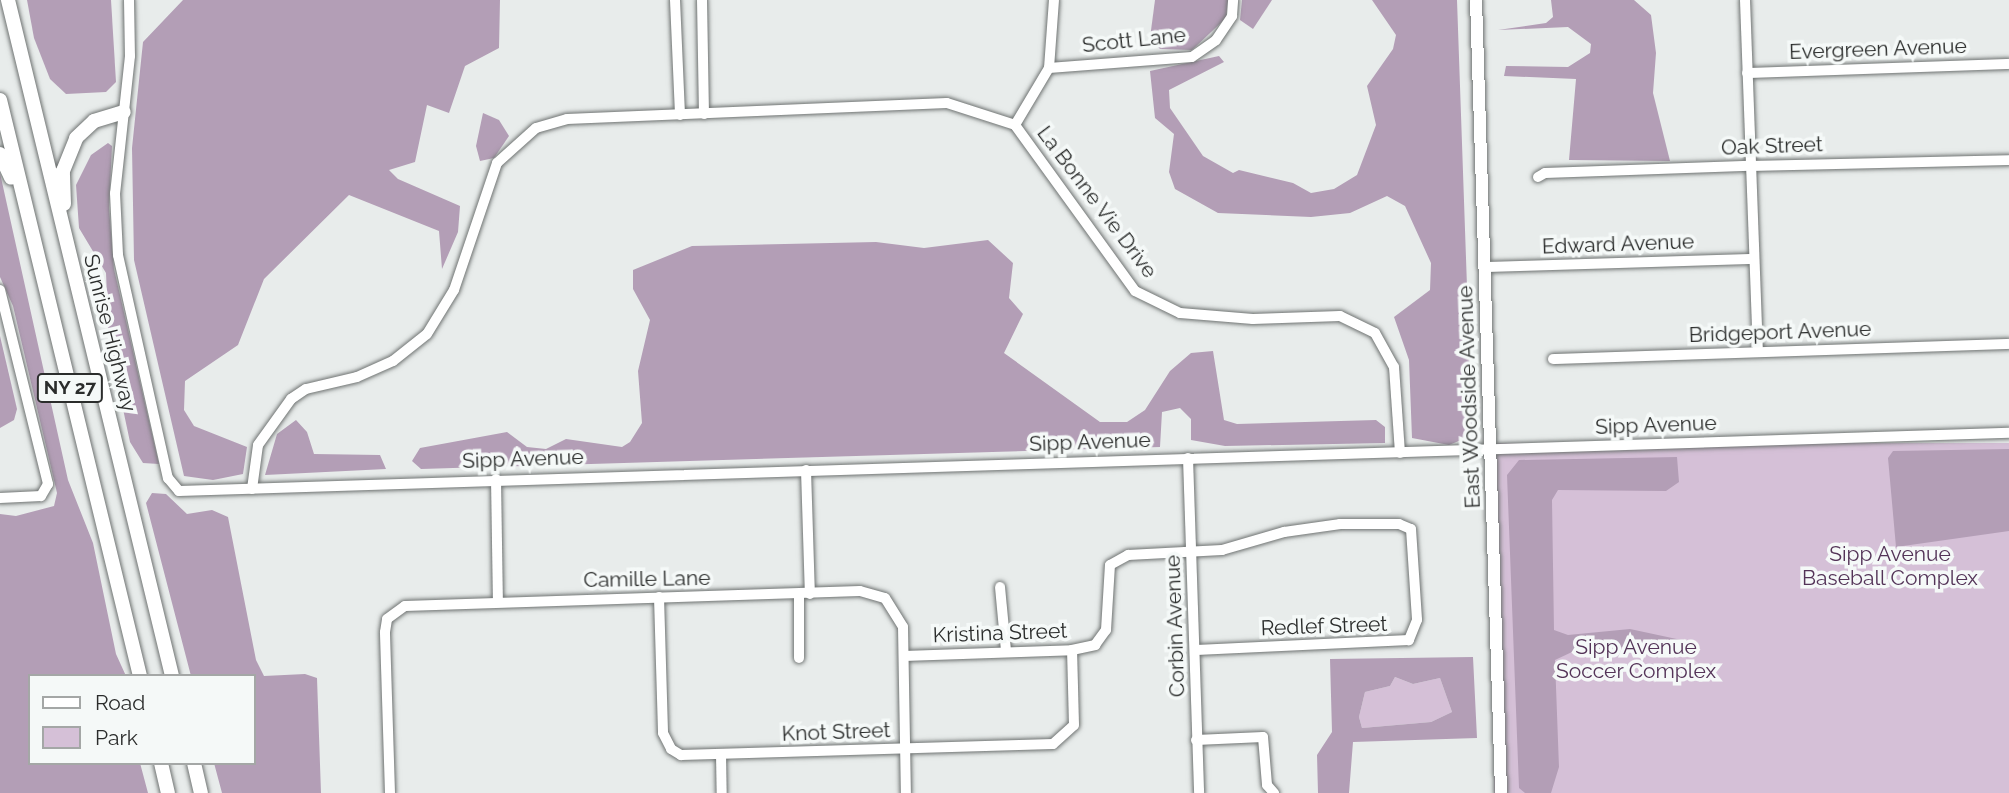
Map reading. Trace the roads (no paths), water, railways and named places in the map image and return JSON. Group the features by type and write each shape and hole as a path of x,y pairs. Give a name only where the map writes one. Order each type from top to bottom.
{"highway":[{"name":"Sunrise Highway","path":"8,0 172,674"},
{"name":"NY 27","path":"0,100 140,674"},
{"path":"68,248 63,190 68,154 88,125 124,112"},
{"path":"0,154 38,258"},
{"path":"162,765 169,793"},
{"path":"194,765 201,793"}],"main road":[{"name":"East Woodside Avenue","path":"1476,0 1500,793"}],"street":[{"path":"124,112 129,0"},
{"path":"675,0 680,115"},
{"path":"702,0 704,114"},
{"path":"1015,125 1049,68 1054,0"},
{"name":"Scott Lane","path":"1049,68 1192,57 1216,40 1232,16 1233,0"},
{"path":"1745,0 1758,352"},
{"name":"Evergreen Avenue","path":"1747,73 2009,64"},
{"name":"La Bonne Vie Drive","path":"252,489 258,444 290,399 306,389 357,377 393,361 427,334 454,290 497,163 515,143 536,128 568,119 947,103 1015,125 1135,291 1180,313 1253,318 1340,316 1375,333 1394,367 1400,453"},
{"name":"Sipp Avenue","path":"124,112 115,192 118,255 173,487 183,492 2009,433"},
{"name":"Oak Street","path":"1538,177 1750,166 2009,160"},
{"name":"Edward Avenue","path":"1484,267 1754,259"},
{"path":"0,290 47,478 47,493 0,498"},
{"name":"Bridgeport Avenue","path":"1553,359 2009,344"},
{"name":"Corbin Avenue","path":"1188,458 1199,793"},
{"path":"806,470 810,594"},
{"path":"496,480 498,602"},
{"name":"Redlef Street","path":"1192,552 1340,524 1399,524 1411,529 1415,539 1416,628 1409,640 1196,650"},
{"name":"Kristina Street","path":"904,656 1072,650 1095,645 1102,638 1107,620 1107,575 1119,558 1192,552"},
{"path":"1000,587 1006,651"},
{"name":"Camille Lane","path":"390,793 387,620 405,606 860,591 885,598 903,627 906,793"},
{"path":"799,595 799,658"},
{"name":"Knot Street","path":"659,597 665,741 681,755 1054,744 1062,740 1075,717 1072,650"},
{"path":"1196,740 1263,737 1267,785 1274,793"},
{"path":"721,754 722,793"}],"park label":[{"name":"Sipp Avenue Baseball Complex","path":"1890,566"},
{"name":"Sipp Avenue Soccer Complex","path":"1636,659"}]}
